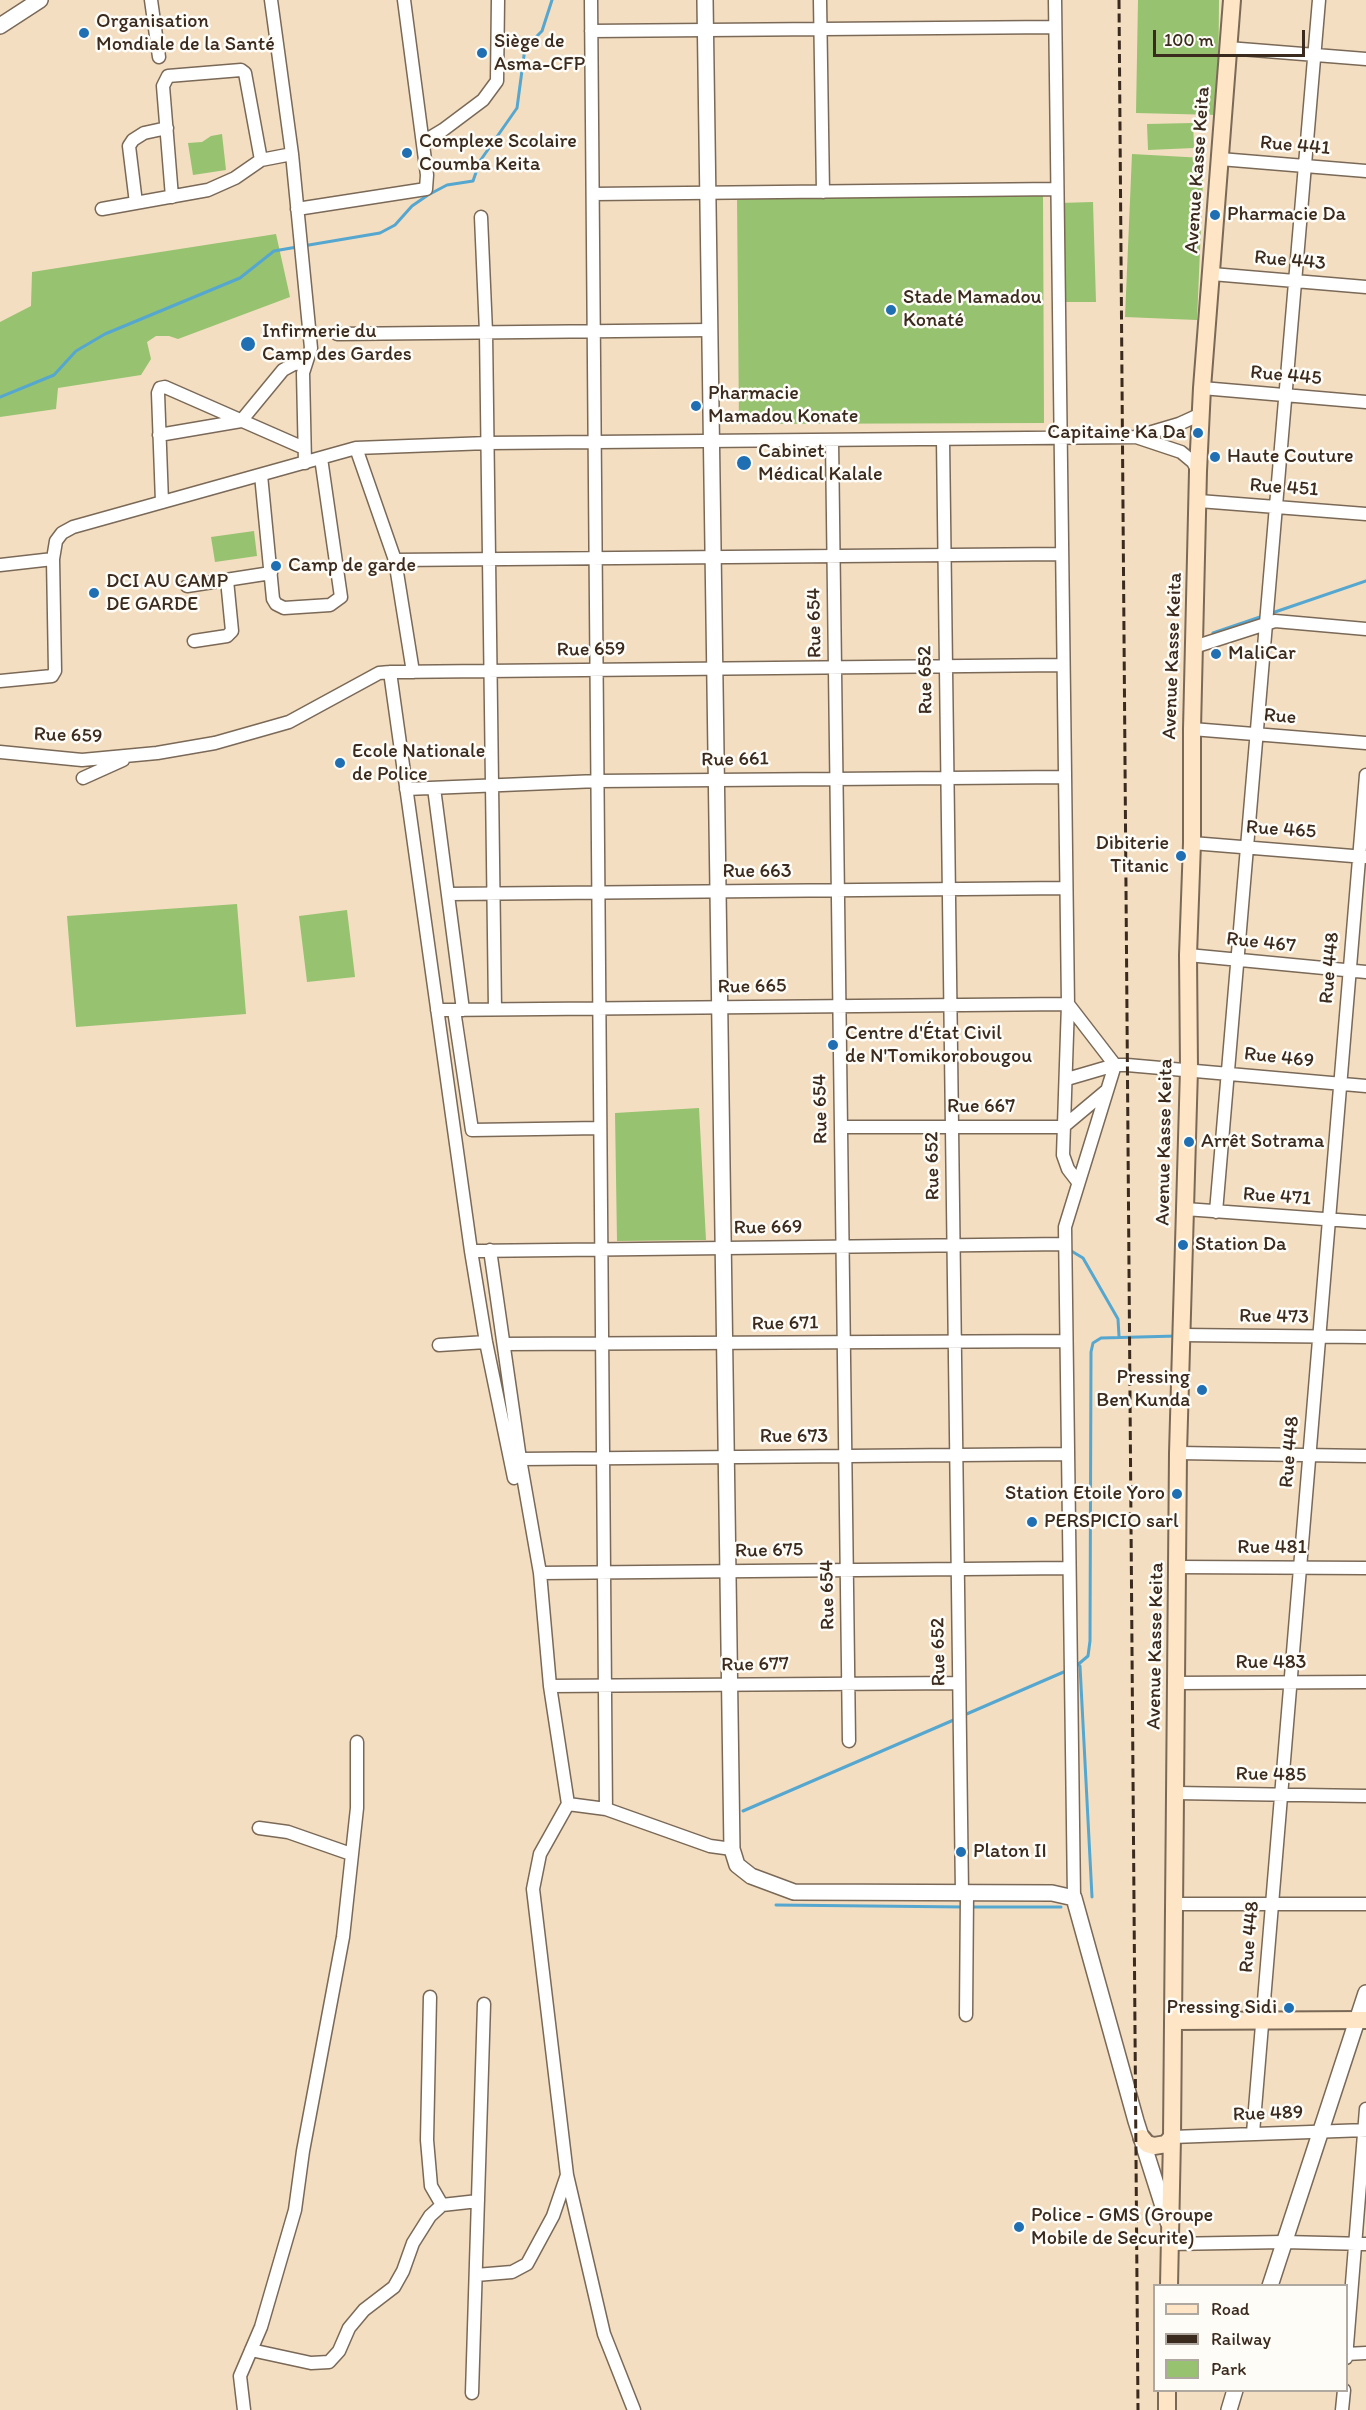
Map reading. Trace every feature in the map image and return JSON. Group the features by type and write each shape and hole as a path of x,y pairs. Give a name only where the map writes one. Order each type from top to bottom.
{"main road":[{"name":"Avenue Kasse Keita","path":"1168,2284 1172,2137 1178,1453 1189,1069 1188,956 1198,471 1202,388 1232,0"},
{"path":"1173,2021 1362,2020"},
{"path":"1142,2138 1147,2144 1154,2146 1166,2144 1172,2137"},
{"path":"1167,2392 1167,2410"}],"street":[{"path":"0,27 40,0"},
{"path":"151,0 159,57"},
{"path":"271,0 292,154 311,348 303,373 305,463"},
{"path":"297,209 426,189 427,175 404,0"},
{"path":"423,142 483,100 497,81 498,0"},
{"path":"591,0 606,1809"},
{"path":"705,0 732,1849 737,1865 751,1876 794,1892 1052,1893 1074,1898"},
{"path":"820,0 823,192"},
{"path":"1055,0 1068,1004 1063,1155 1068,1169 1078,1182"},
{"path":"1216,1212 1256,734 1269,622 1268,591 1319,0"},
{"path":"591,31 1055,27"},
{"path":"1228,48 1366,59"},
{"path":"172,197 163,86 168,76 241,70 245,73 261,160"},
{"path":"136,203 129,146 133,140 144,133 167,128"},
{"path":"102,209 208,190 235,178 261,160 292,154"},
{"name":"Rue 441","path":"1220,159 1366,171"},
{"path":"593,194 1057,189"},
{"path":"481,217 488,443 495,1009"},
{"name":"Rue 443","path":"1212,274 1366,287"},
{"path":"336,334 710,330"},
{"path":"159,435 241,421 283,370 294,364 306,363"},
{"path":"162,502 158,393 160,388 165,387 304,448"},
{"name":"Rue 445","path":"1202,388 1366,402"},
{"path":"0,681 52,676 55,671 53,559 56,541 62,533 73,527 356,448 488,443 1135,437 1189,421 1201,414"},
{"path":"1135,437 1181,452 1193,462 1198,471"},
{"name":"Rue 652","path":"943,439 959,1683 966,2015"},
{"name":"Rue 654","path":"832,440 849,1741"},
{"path":"356,448 395,560 413,672"},
{"path":"261,475 273,599 276,604 284,608 330,605 341,597 321,458"},
{"name":"Rue 451","path":"1198,501 1366,514"},
{"path":"395,560 1062,554"},
{"path":"0,566 53,559"},
{"path":"187,586 271,573"},
{"path":"194,641 227,636 232,631 227,580"},
{"path":"1194,647 1269,622 1366,629"},
{"name":"Rue 659","path":"0,752 82,760 215,743 289,722 379,673 390,672 1064,665"},
{"path":"390,672 471,1251 486,1342 514,1478"},
{"name":"Rue","path":"1192,729 1366,743"},
{"name":"Rue 659","path":"83,778 134,755"},
{"name":"Rue 448","path":"1253,2133 1340,1084 1363,856 1366,775"},
{"name":"Rue 661","path":"406,789 597,781 1065,777"},
{"path":"434,788 448,894 472,1130 600,1128"},
{"name":"Rue 465","path":"1192,843 1363,856"},
{"name":"Rue 663","path":"448,894 1066,888"},
{"name":"Rue 467","path":"1188,956 1366,972"},
{"path":"1068,1004 1115,1065 1065,1227 1074,1898 1107,2021 1170,2226"},
{"name":"Rue 665","path":"437,1010 1068,1004"},
{"name":"Rue 469","path":"1067,1079 1115,1065 1228,1072 1366,1086"},
{"path":"1063,1127 1106,1090"},
{"name":"Rue 667","path":"841,1127 1063,1127"},
{"name":"Rue 471","path":"1185,1209 1366,1222"},
{"name":"Rue 669","path":"471,1251 1065,1245"},
{"path":"490,1250 520,1459 540,1573 550,1686 568,1804 540,1854 533,1889 567,2175 604,2334 634,2410"},
{"name":"Rue 473","path":"1181,1335 1366,1337"},
{"name":"Rue 671","path":"504,1344 1066,1341"},
{"path":"439,1345 486,1342"},
{"path":"1178,1453 1366,1456"},
{"name":"Rue 673","path":"520,1459 1068,1454"},
{"name":"Rue 481","path":"1178,1567 1366,1568"},
{"name":"Rue 675","path":"540,1573 1069,1568"},
{"name":"Rue 483","path":"1176,1683 1366,1682"},
{"name":"Rue 677","path":"550,1686 959,1683"},
{"path":"244,2410 240,2376 261,2327 295,2210 342,1937 357,1808 357,1742"},
{"name":"Rue 485","path":"1175,1793 1366,1796"},
{"path":"568,1804 606,1809 710,1846 732,1849"},
{"path":"259,1828 288,1832 351,1854"},
{"path":"1174,1904 1366,1904"},
{"path":"1271,2284 1321,2131 1362,2020 1366,1993"},
{"path":"430,1997 427,2140 431,2186 442,2205"},
{"path":"472,2393 484,2004"},
{"path":"1348,2347 1361,2244 1366,2109"},
{"name":"Rue 489","path":"1172,2137 1365,2130"},
{"path":"476,2275 512,2272 527,2264 553,2216 567,2175"},
{"path":"251,2350 310,2363 329,2362 339,2351 349,2328 364,2310 394,2287 403,2271 413,2243 430,2216 442,2205 478,2200"},
{"path":"1169,2244 1284,2242 1361,2244"},
{"path":"1348,2355 1366,2353"},
{"path":"1229,2410 1235,2392"},
{"path":"1342,2410 1344,2392"}],"green space":[{"path":"1138,0 1219,0 1218,115 1136,113"},
{"path":"1193,123 1194,148 1148,150 1147,124"},
{"path":"222,134 226,170 193,175 188,143 202,142 211,136"},
{"path":"1132,154 1204,158 1197,320 1125,317"},
{"name":"Stade Mamadou Konaté","path":"1043,196 1044,423 739,424 737,197"},
{"path":"1093,202 1096,302 1061,302 1059,203"},
{"path":"276,234 290,297 178,339 156,336 147,342 151,359 141,375 58,388 56,409 0,417 0,322 31,306 32,272"},
{"path":"254,531 257,556 215,562 211,537"},
{"path":"237,904 246,1014 76,1027 67,916"},
{"path":"347,910 355,977 307,982 299,916"},
{"path":"699,1108 706,1240 617,1241 615,1113"}],"waterway":[{"path":"303,246 380,233 395,225 412,206 428,195 447,185 473,181 480,161 517,108 525,48 542,31 552,0"},
{"path":"0,397 54,375 76,351 105,334 240,278 274,251 297,247"},
{"path":"1272,613 1366,581"},
{"path":"1213,633 1263,616"},
{"path":"1068,1249 1083,1258 1118,1319 1119,1336"},
{"path":"1075,1667 1088,1656 1090,1641 1091,1352 1093,1343 1101,1338 1177,1336"},
{"path":"1080,1666 1092,1897"},
{"path":"962,1716 1066,1671"},
{"path":"743,1811 956,1719"},
{"path":"776,1905 964,1907"},
{"path":"970,1907 1061,1907"}],"railway":[{"path":"1119,0 1138,2410"}],"place":[{"name":"Organisation Mondiale de la Santé","path":"84,33"},
{"name":"Siège de Asma-CFP","path":"482,53"},
{"name":"Complexe Scolaire Coumba Keita","path":"407,153"},
{"name":"Pharmacie Da","path":"1215,215"},
{"name":"Stade Mamadou Konaté","path":"891,310"},
{"name":"Infirmerie du Camp des Gardes","path":"248,344"},
{"name":"Pharmacie Mamadou Konate","path":"696,406"},
{"name":"Capitaine Ka Da","path":"1198,433"},
{"name":"Haute Couture","path":"1215,457"},
{"name":"Cabinet Médical Kalale","path":"744,463"},
{"name":"Camp de garde","path":"276,566"},
{"name":"DCI AU CAMP DE GARDE","path":"94,593"},
{"name":"MaliCar","path":"1216,654"},
{"name":"Ecole Nationale de Police","path":"340,763"},
{"name":"Dibiterie Titanic","path":"1181,856"},
{"name":"Centre d'État Civil de N'Tomikorobougou","path":"833,1045"},
{"name":"Arrêt Sotrama","path":"1189,1142"},
{"name":"Station Da","path":"1183,1245"},
{"name":"Pressing Ben Kunda","path":"1202,1390"},
{"name":"Station Etoile Yoro","path":"1177,1494"},
{"name":"PERSPICIO sarl","path":"1032,1522"},
{"name":"Platon II","path":"961,1852"},
{"name":"Pressing Sidi","path":"1289,2008"},
{"name":"Police - GMS (Groupe Mobile de Securite)","path":"1019,2227"}]}
